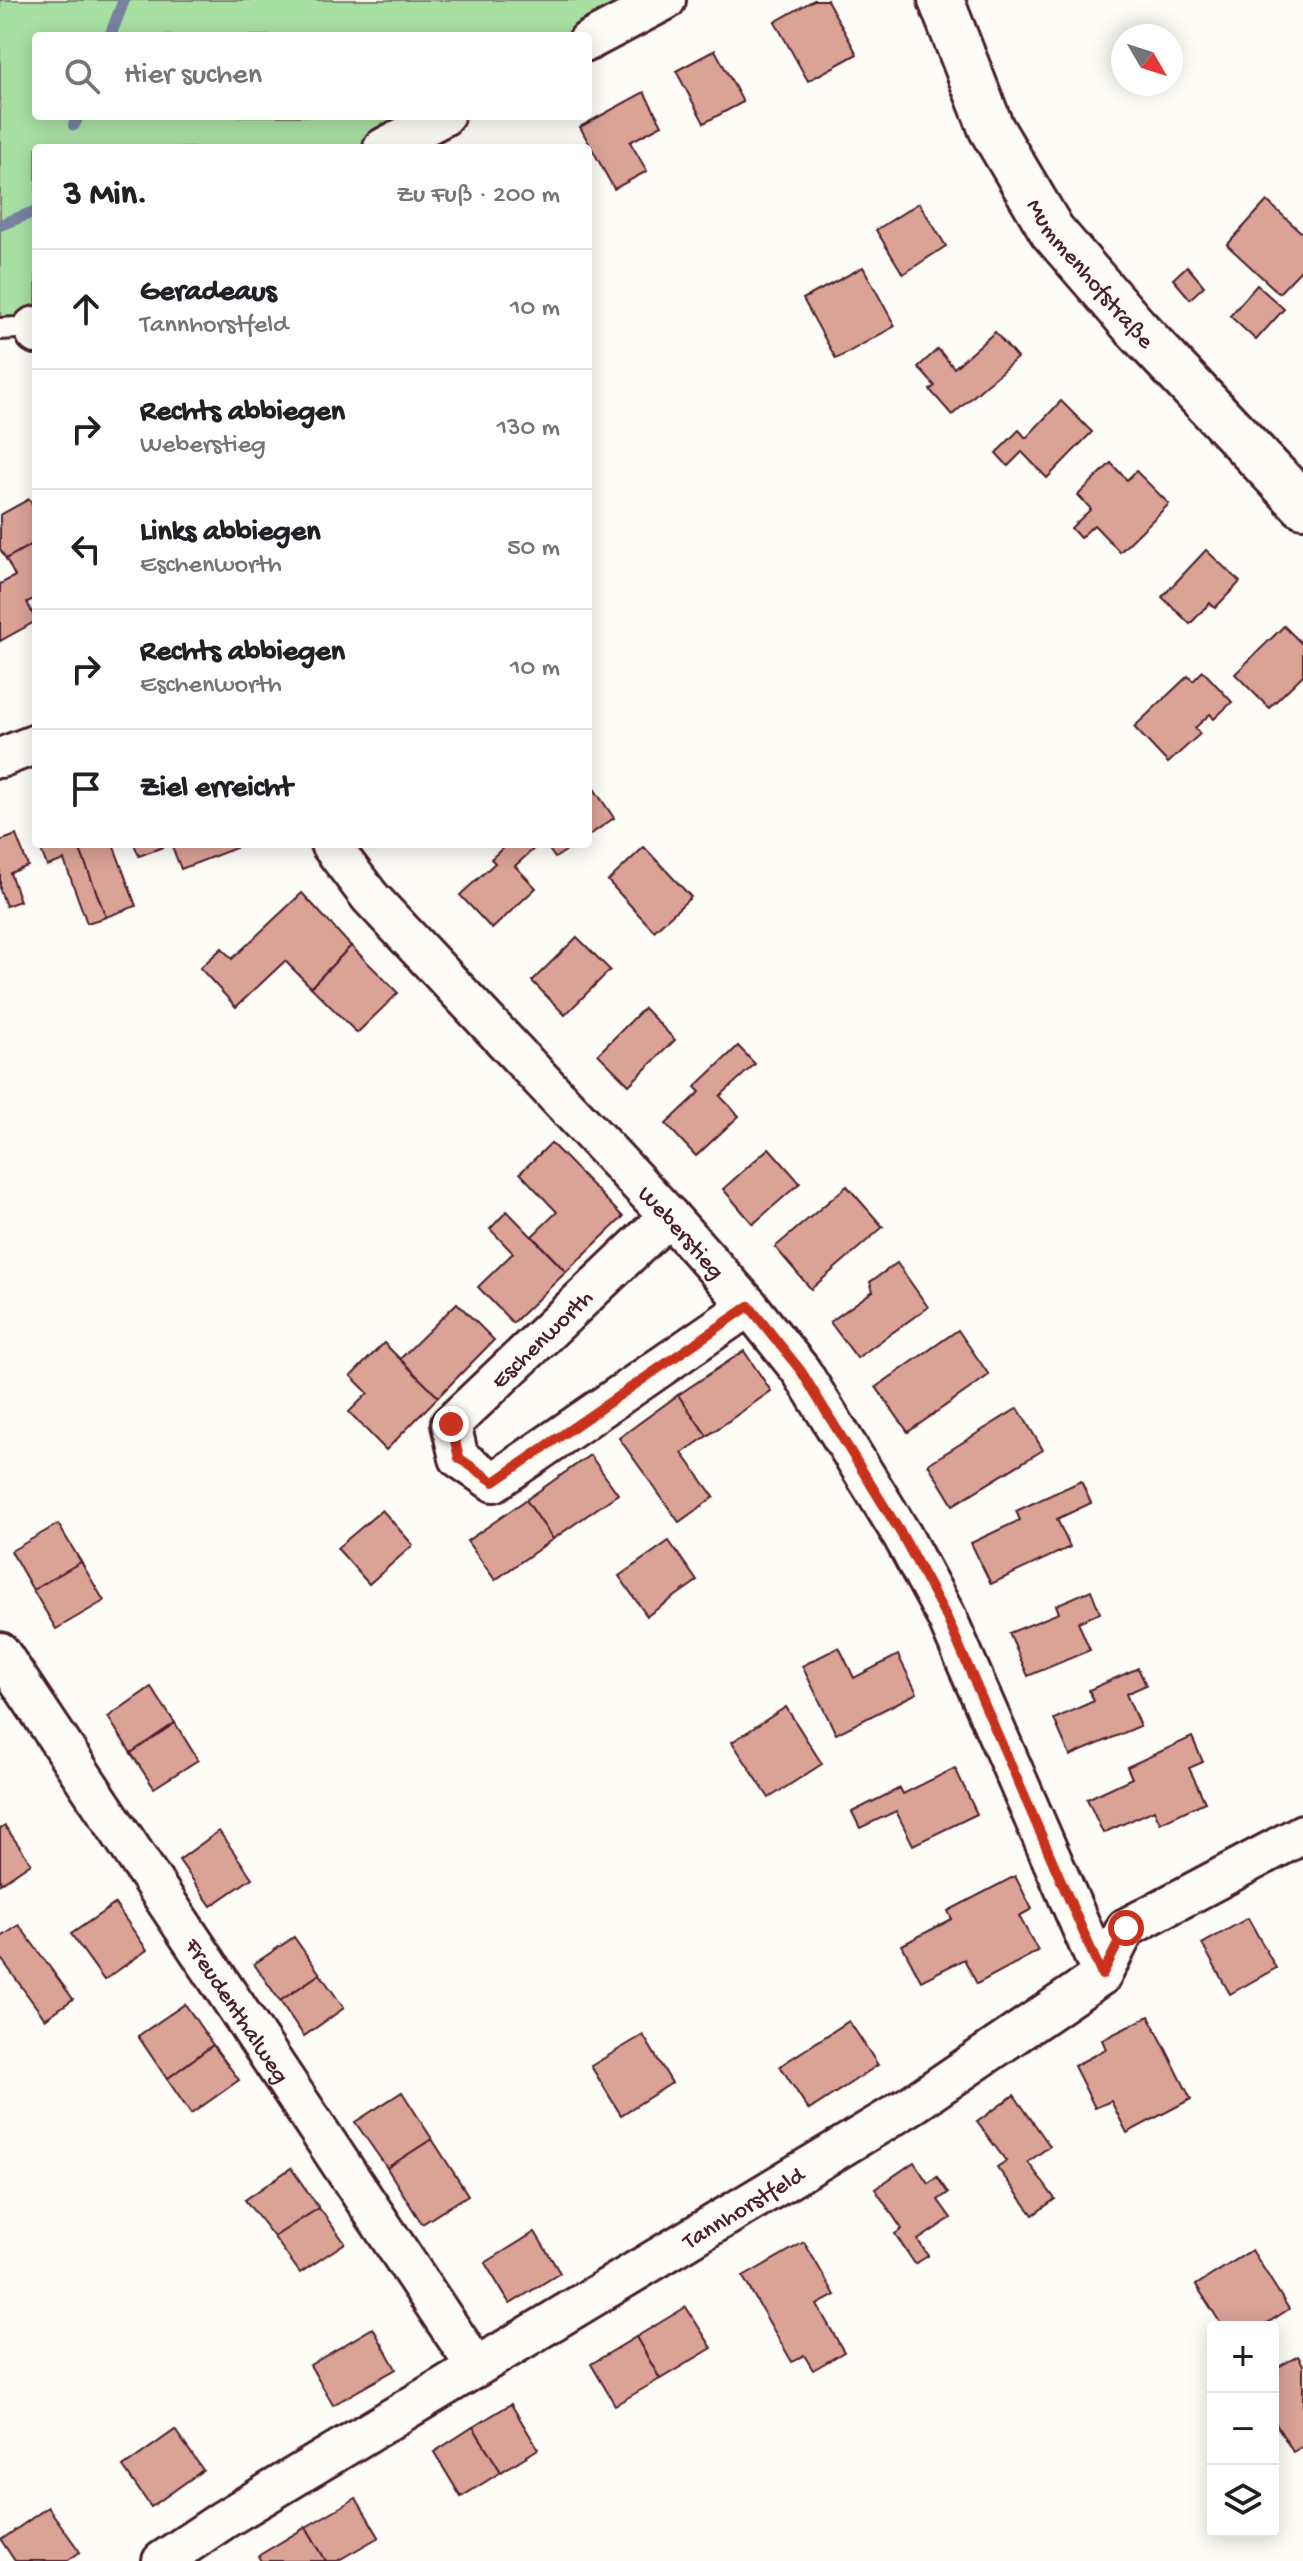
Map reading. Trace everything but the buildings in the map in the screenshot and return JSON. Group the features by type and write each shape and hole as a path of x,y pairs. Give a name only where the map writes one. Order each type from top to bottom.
{"street":[{"path":"592,39 666,0"},
{"name":"Mummenhofstraße","path":"941,0 991,128 1052,231 1135,327 1303,505"},
{"path":"391,144 436,120"},
{"path":"0,758 32,746"},
{"name":"Weberstieg","path":"333,848 370,897 669,1216 749,1306 801,1371 902,1535 947,1618 1102,1975"},
{"name":"Eschenworth","path":"669,1216 451,1424 459,1458 494,1482 749,1306"},
{"name":"Freudenthalweg","path":"0,1652 476,2367"},
{"name":"Tannhorstfeld","path":"162,2561 223,2520 913,2104 1102,1975 1126,1928 1303,1834"}],"green space":[{"path":"0,0 662,0 592,34 32,32 32,120 430,120 385,144 32,144 32,325 0,328"}],"waterway":[{"path":"112,32 124,0"},
{"path":"74,125 76,120"},
{"path":"0,225 32,213"}],"route":[{"path":"451,1424 459,1458 494,1482 749,1306 801,1371 902,1535 947,1618 1102,1975 1126,1928"}]}
